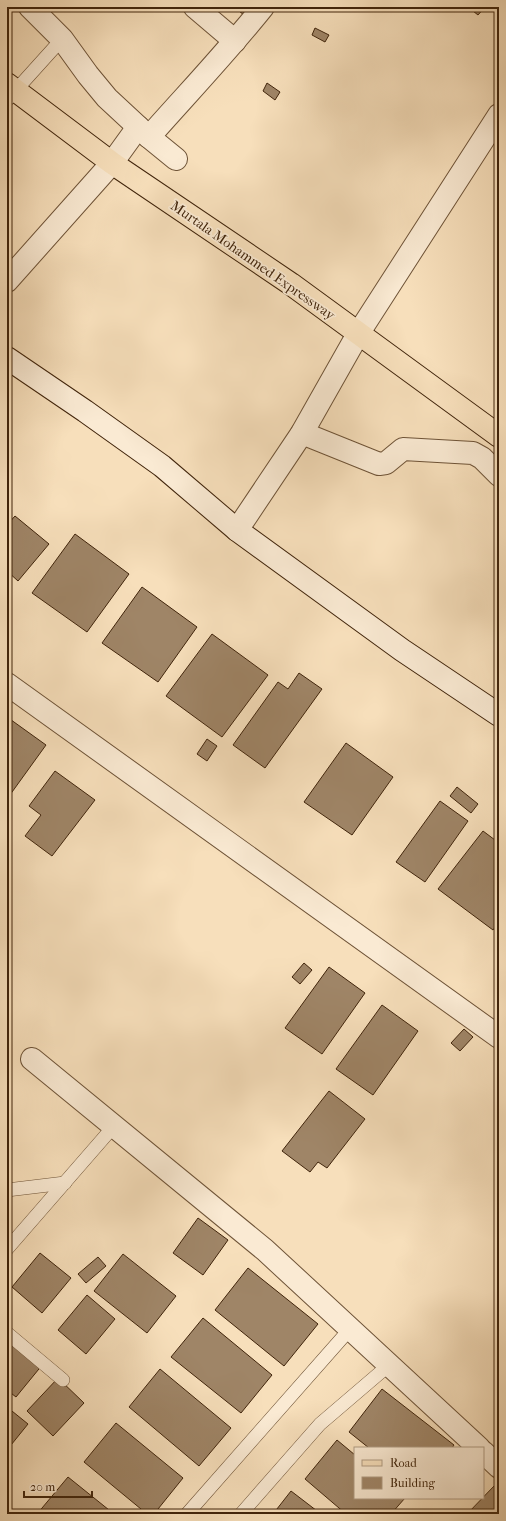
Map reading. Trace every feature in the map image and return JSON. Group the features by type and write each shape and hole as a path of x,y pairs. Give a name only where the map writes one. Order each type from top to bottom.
{"main road":[{"name":"Murtala Mohammed Expressway","path":"10,92 291,284 499,436"}],"street":[{"path":"30,7 62,39 107,98 143,132 176,159"},
{"path":"195,7 236,40"},
{"path":"7,281 112,163 200,78 236,40 263,7"},
{"path":"237,530 302,433 358,334 499,115"},
{"path":"7,358 162,466 237,530 402,650 499,715"},
{"path":"302,433 379,464 386,463 404,449 473,453 497,469"},
{"path":"7,684 499,1037"},
{"path":"32,1059 265,1250 478,1447"},
{"path":"484,1453 499,1467"}],"lane":[{"path":"10,92 62,39"},
{"path":"7,1249 114,1126"},
{"path":"7,1190 65,1183"},
{"path":"187,1514 350,1329"},
{"path":"7,1333 63,1380"},
{"path":"241,1514 320,1424 390,1365"}],"building":[{"path":"234,7 252,7 244,15"},
{"path":"468,7 485,7 478,15"},
{"path":"315,28 329,35 325,42 312,35"},
{"path":"267,83 280,92 275,100 263,91"},
{"path":"15,516 49,544 18,581 7,571 7,525"},
{"path":"75,534 129,574 87,632 32,593"},
{"path":"142,587 197,627 158,682 102,643"},
{"path":"212,634 268,675 222,737 166,696"},
{"path":"299,673 322,689 265,768 233,745 278,682 288,689"},
{"path":"7,717 46,745 7,799"},
{"path":"207,739 217,746 207,761 197,754"},
{"path":"346,743 393,777 352,835 304,802"},
{"path":"55,771 95,800 52,856 25,836 41,815 29,806"},
{"path":"457,787 478,804 471,813 450,796"},
{"path":"440,801 468,821 425,882 396,862"},
{"path":"483,831 499,843 499,922 493,930 438,889"},
{"path":"304,963 312,970 300,984 292,977"},
{"path":"329,967 365,993 322,1054 285,1028"},
{"path":"382,1005 418,1031 373,1095 336,1069"},
{"path":"464,1029 473,1037 460,1051 451,1043"},
{"path":"329,1091 365,1119 327,1168 318,1162 310,1172 282,1151"},
{"path":"198,1218 228,1240 203,1275 173,1253"},
{"path":"40,1253 71,1278 42,1313 12,1287"},
{"path":"123,1254 176,1296 147,1333 94,1291"},
{"path":"98,1257 106,1266 86,1283 78,1274"},
{"path":"248,1268 318,1324 284,1366 215,1310"},
{"path":"87,1295 115,1319 86,1354 58,1330"},
{"path":"203,1318 272,1375 241,1413 171,1357"},
{"path":"7,1335 43,1364 16,1397 7,1390"},
{"path":"160,1369 231,1428 199,1466 129,1407"},
{"path":"58,1378 84,1403 53,1436 27,1411"},
{"path":"382,1389 454,1445 453,1447 368,1447 349,1432"},
{"path":"7,1407 28,1424 7,1450"},
{"path":"116,1423 183,1478 154,1514 147,1514 84,1462"},
{"path":"337,1440 354,1454 354,1499 404,1499 391,1514 346,1514 305,1479"},
{"path":"68,1477 114,1514 37,1514"},
{"path":"495,1485 499,1490 499,1514 467,1514 481,1499 484,1499 484,1496"},
{"path":"291,1491 321,1514 273,1514"}]}
